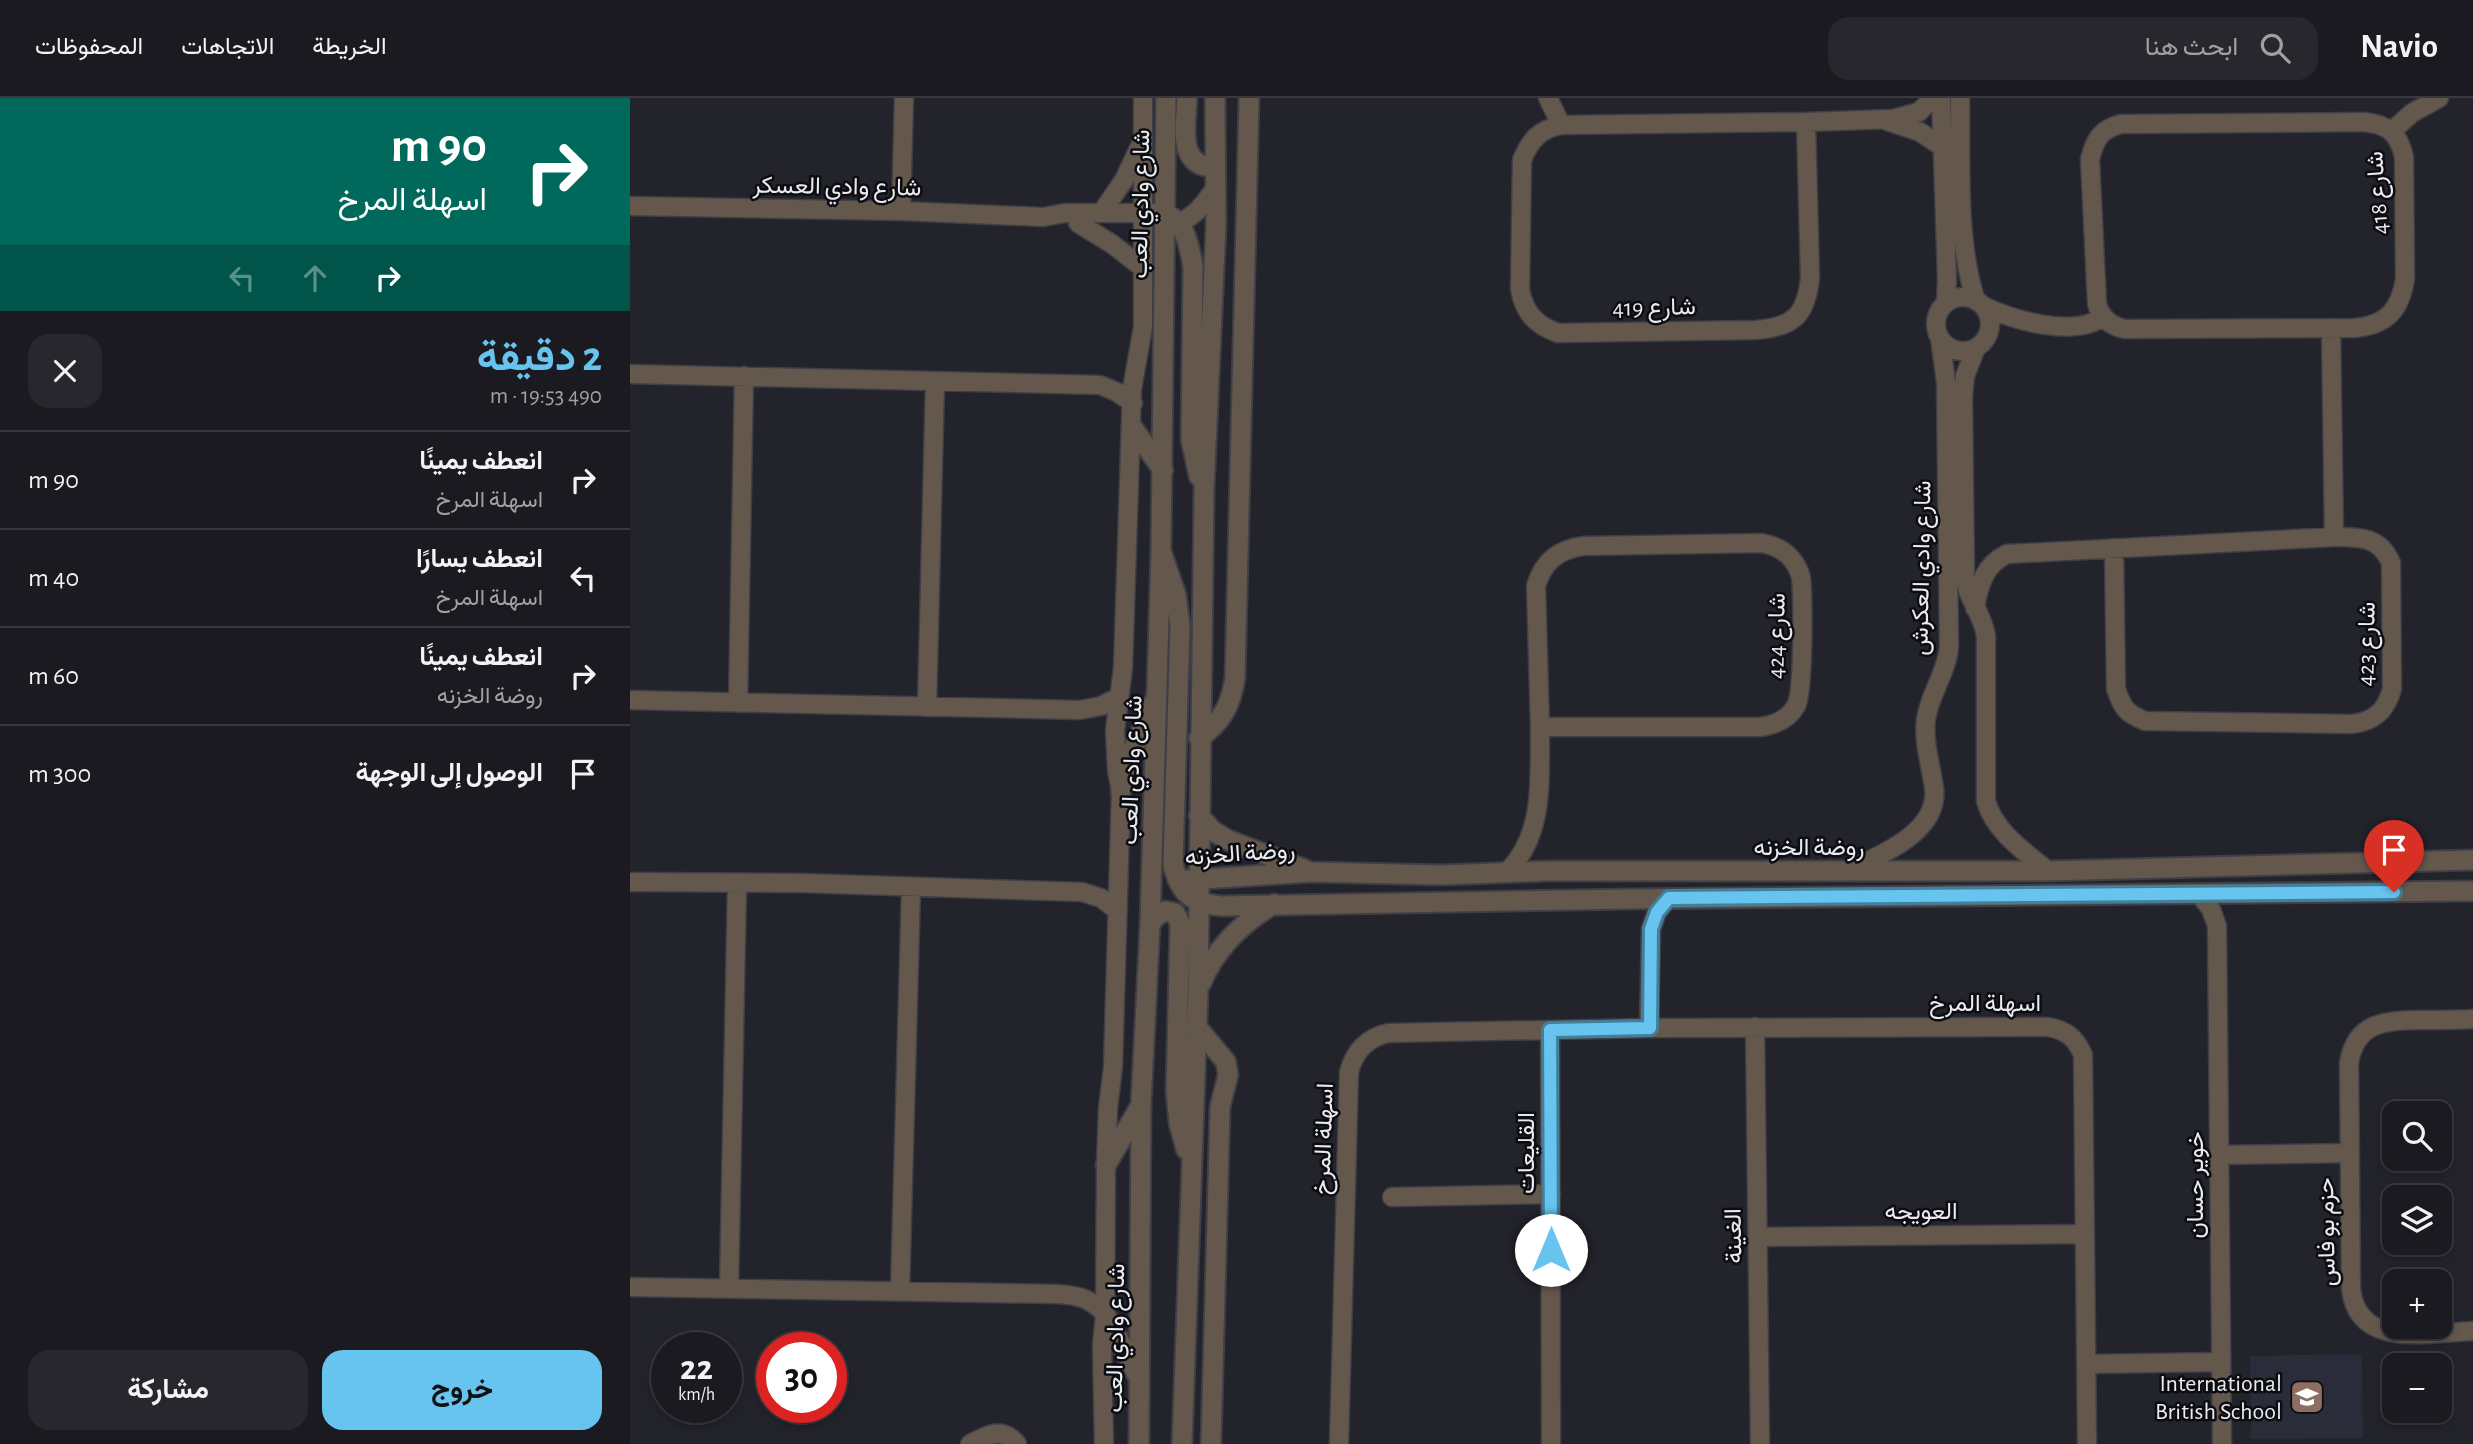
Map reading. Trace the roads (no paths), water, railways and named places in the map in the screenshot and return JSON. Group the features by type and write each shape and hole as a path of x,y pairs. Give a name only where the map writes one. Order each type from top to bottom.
{"street":[{"path":"901,211 904,98"},
{"path":"1104,1444 1102,1346 1106,1277 1106,1165 1113,1067 1121,791 1115,730 1123,668 1134,370 1143,333 1143,98"},
{"name":"شارع وادي العب","path":"1139,1444 1141,1104 1158,691 1169,221 1166,98"},
{"path":"1187,98 1186,148 1197,163 1205,167 1215,167"},
{"path":"1182,1444 1198,991 1199,738 1204,490 1216,187 1215,98"},
{"path":"1199,738 1212,730 1225,713 1233,694 1235,678 1249,98"},
{"path":"1548,98 1561,125"},
{"name":"شارع 419","path":"1806,122 1811,278 1808,299 1801,313 1790,323 1777,329 1756,330 1570,333 1546,329 1536,322 1522,301 1520,289 1522,160 1527,146 1536,135 1548,128 1561,125 1893,119 1919,112 1933,98"},
{"path":"1941,98 1946,303"},
{"path":"1960,98 1964,241 1968,269 1980,304 1990,322 1965,376 1963,396 1965,577 1968,595 1984,626 1986,636 1985,792 1989,811 2004,832 2048,871"},
{"path":"2392,131 2412,113 2440,98"},
{"name":"شارع 419","path":"1880,120 1909,127 1941,146"},
{"name":"شارع 418","path":"2364,122 2379,123 2392,131 2401,143 2404,157 2405,279 2402,296 2394,310 2382,321 2369,327 2124,329 2103,317 2097,304 2090,159 2094,144 2101,133 2110,127 2121,124 2364,122"},
{"path":"1102,212 1124,180 1144,133"},
{"path":"1204,490 1191,439 1192,266 1186,238 1169,221 1197,212 1216,187"},
{"name":"شارع وادي العسكر","path":"630,206 901,211 1043,217 1102,212 1169,221"},
{"name":"شارع وادي العسكر","path":"1043,217 1057,222 1078,223 1144,218"},
{"path":"1078,223 1112,244 1144,269"},
{"path":"2030,324 1960,351 1952,349 1940,339 1936,324 1940,309 1946,303 1961,297 2030,324 2080,326 2103,317"},
{"path":"2332,328 2334,537"},
{"name":"شارع وادي العكرش","path":"1846,872 1881,855 1913,834 1929,817 1935,803 1925,732 1926,719 1947,659 1949,634 1946,382 1940,339"},
{"path":"1100,385 1134,370"},
{"path":"630,374 1100,385 1133,403"},
{"path":"738,703 744,376"},
{"path":"927,707 935,381"},
{"path":"1132,427 1163,470"},
{"name":"شارع 423","path":"1975,608 1984,575 1997,559 2007,554 2115,548 2334,537 2365,538 2374,541 2387,554 2391,563 2392,689 2385,707 2370,720 2351,724 2146,721 2128,713 2116,689 2115,548"},
{"name":"شارع 424","path":"1507,872 1520,857 1529,840 1538,808 1535,586 1549,560 1570,548 1584,546 1762,543 1783,550 1798,566 1802,588 1800,694 1797,705 1782,721 1760,727 1539,727"},
{"path":"1161,551 1176,595 1180,626 1172,855 1178,881 1184,890 1199,902"},
{"path":"1121,791 1127,764 1158,691"},
{"path":"630,700 1080,710 1101,706 1119,697"},
{"path":"1080,710 1115,730"},
{"path":"1199,816 1213,831 1228,840 1312,872"},
{"path":"1529,840 1536,861 1547,871"},
{"name":"روضة الخزنه","path":"1151,900 1178,881 1312,872 1442,874 1547,871 2048,871 2473,860"},
{"path":"1082,892 1099,887 1119,870"},
{"path":"1442,874 1443,901"},
{"path":"630,882 801,883 1082,892 1101,898 1118,911"},
{"path":"729,1289 737,884"},
{"path":"900,1291 911,888"},
{"name":"روضة الخزنه","path":"1199,902 1222,905 2473,891"},
{"name":"خوير حسان","path":"2199,894 2211,909 2217,926 2222,1444"},
{"path":"2217,926 2236,894"},
{"path":"1650,1028 1651,929 1657,912 1669,898"},
{"path":"1629,899 1651,929"},
{"path":"1198,991 1222,946 1247,922 1275,904"},
{"path":"1150,923 1165,911 1175,913 1180,923 1176,1091 1179,1123 1191,1170"},
{"name":"حزم بو فاس","path":"2473,1019 2384,1022 2367,1030 2354,1044 2349,1063 2351,1289 2354,1306 2372,1326 2390,1333 2473,1331"},
{"path":"1196,1026 1224,1056 1228,1068 1220,1107 1212,1434"},
{"name":"اسهلة المرخ","path":"1339,1444 1349,1072 1356,1054 1370,1040 1388,1033 1755,1027 2048,1027 2068,1033 2075,1040 2083,1055 2087,1444"},
{"name":"الغينة","path":"1755,1027 1760,1444"},
{"name":"القليعات","path":"1550,1030 1551,1444"},
{"path":"1106,1165 1141,1104"},
{"name":"حزم بو فاس","path":"2219,1156 2350,1153"},
{"path":"1392,1197 1551,1194"},
{"name":"العويجه","path":"1757,1237 2085,1234"},
{"path":"1080,1296 1106,1277"},
{"path":"630,1287 1080,1296 1094,1303 1105,1314 1140,1380"},
{"path":"2087,1364 2221,1362"},
{"path":"1184,1385 1212,1434"},
{"path":"970,1444 994,1432 1006,1434 1017,1444"}],"place":[{"name":"International British School","path":"2307,1397"}]}
